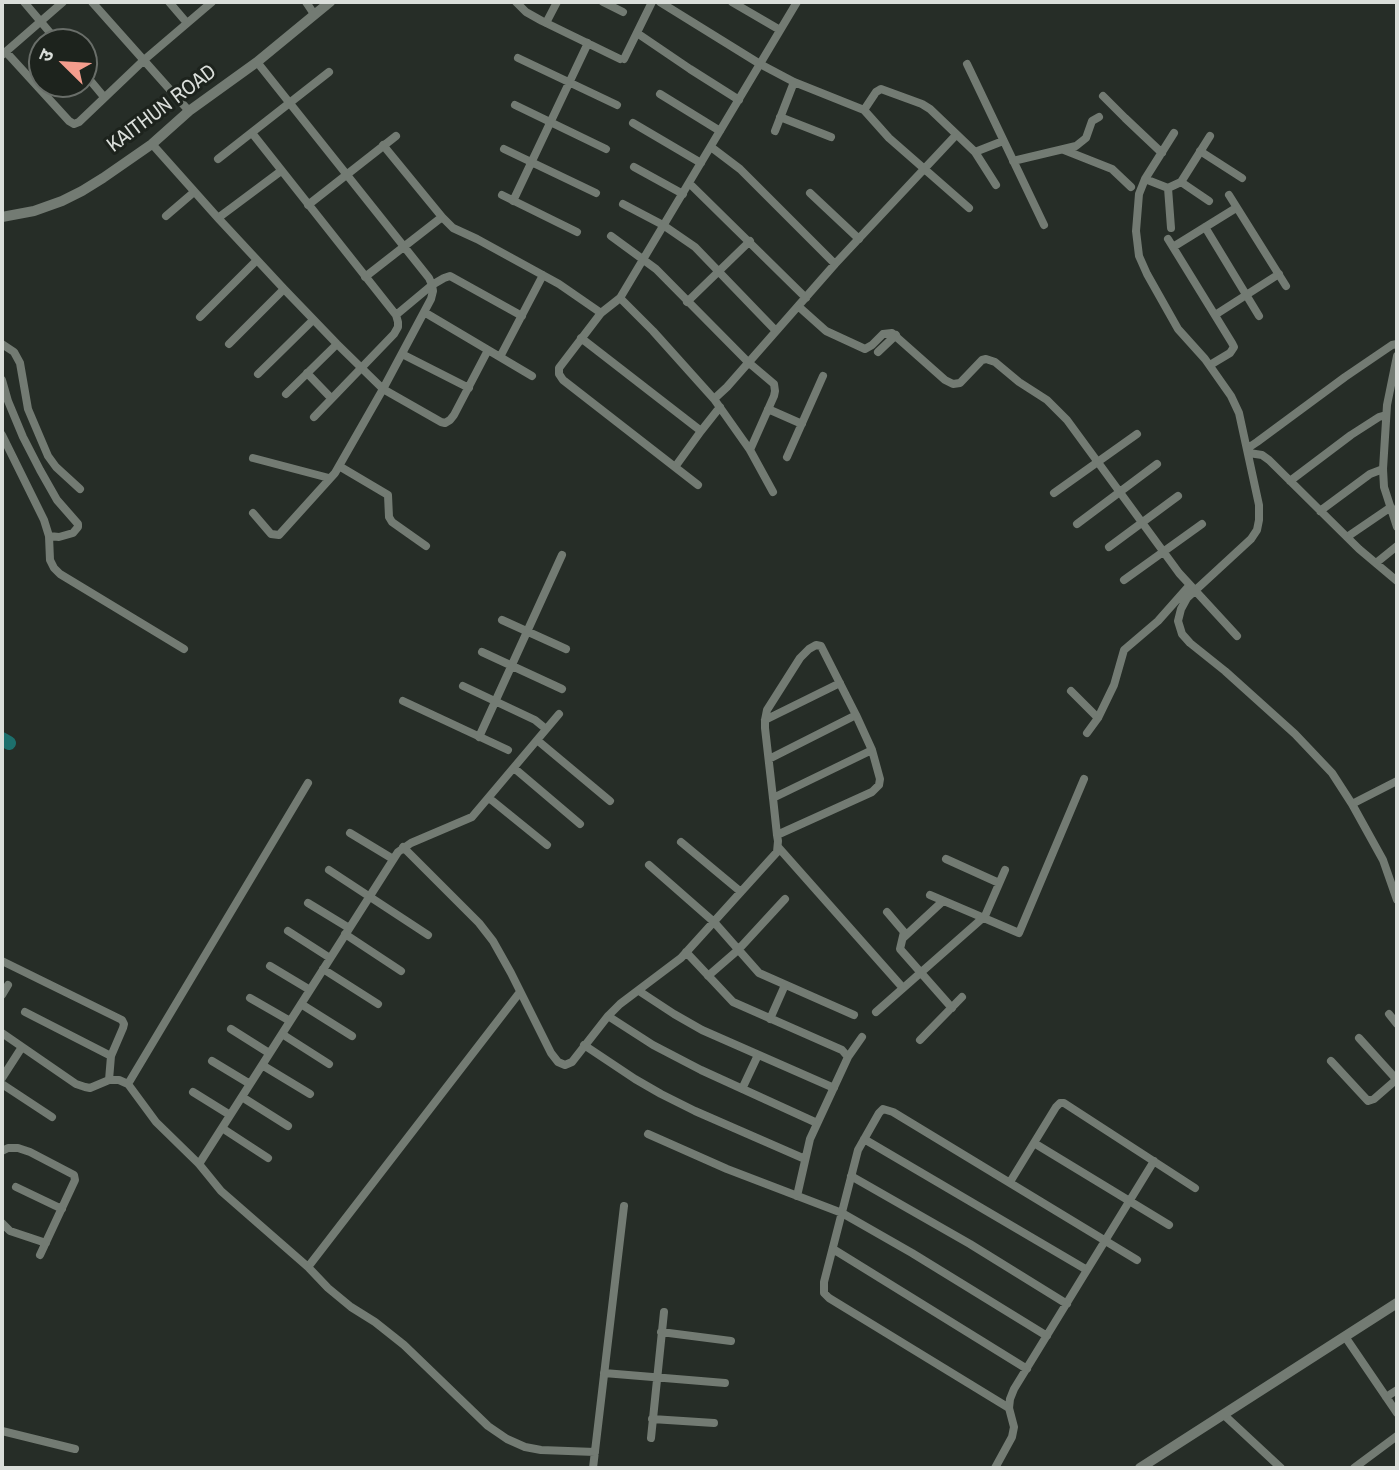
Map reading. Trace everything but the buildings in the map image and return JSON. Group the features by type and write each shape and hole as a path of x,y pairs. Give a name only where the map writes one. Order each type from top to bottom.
{"street":[{"path":"24,2 47,28"},
{"path":"63,2 4,54 74,124 212,2"},
{"path":"92,2 189,111"},
{"path":"169,2 187,23"},
{"path":"306,2 314,14"},
{"name":"KAITHUN ROAD","path":"2,217 34,211 62,201 93,184 152,144 189,111 257,62 330,2"},
{"path":"516,2 526,12 546,23 622,59 652,2"},
{"path":"546,23 557,2"},
{"path":"603,2 623,12"},
{"path":"660,2 760,64 794,82 864,110 923,170 969,208"},
{"path":"732,2 748,6 780,30"},
{"path":"698,485 563,380 559,368 601,313 620,298 797,2"},
{"path":"637,33 738,100"},
{"path":"513,201 588,43"},
{"path":"518,58 617,105"},
{"path":"253,513 271,534 279,535 330,478 402,354 431,299 432,285 257,62"},
{"path":"967,64 1044,225"},
{"path":"218,159 329,72"},
{"path":"775,131 794,82"},
{"path":"864,110 881,89 930,108 975,152 996,185"},
{"path":"98,90 104,97"},
{"path":"660,94 720,131"},
{"path":"1103,96 1162,153"},
{"path":"515,104 606,149"},
{"path":"780,117 831,137"},
{"path":"1013,161 1076,146 1086,138 1092,121 1099,117"},
{"path":"633,123 701,163"},
{"path":"252,132 396,315 398,327 394,334 314,417"},
{"path":"1087,733 1098,718 1114,685 1124,650 1251,539 1259,520 1259,505 1239,413 1210,365 1178,329 1139,256 1136,231 1139,194 1145,179 1174,134"},
{"path":"714,399 956,135"},
{"path":"308,205 396,136"},
{"path":"1145,179 1168,188 1181,183 1210,136"},
{"path":"975,152 1003,141"},
{"path":"152,144 313,320 383,389 445,423 454,415 488,350"},
{"path":"383,145 442,217 458,231 559,284 601,313"},
{"path":"711,147 740,169 835,264"},
{"path":"504,149 596,193"},
{"path":"1064,150 1112,169 1131,187"},
{"path":"1200,151 1242,178"},
{"path":"634,167 682,194"},
{"path":"218,218 281,171"},
{"path":"689,183 806,298"},
{"path":"1181,183 1209,201"},
{"path":"1168,188 1171,228"},
{"path":"166,216 194,192"},
{"path":"810,193 859,239"},
{"path":"502,195 577,233"},
{"path":"1228,195 1286,286"},
{"path":"623,204 663,225 695,247 776,331"},
{"path":"1210,365 1230,353 1234,347 1170,243 1205,227 1236,208"},
{"path":"365,277 442,217"},
{"path":"1205,227 1259,316"},
{"path":"611,236 656,269 748,362 774,384 775,391 750,450"},
{"path":"687,302 750,241"},
{"path":"200,317 257,260"},
{"path":"1215,315 1279,274"},
{"path":"500,357 543,275"},
{"path":"396,315 432,285 450,276 522,316"},
{"path":"229,344 284,289"},
{"path":"620,298 714,399 750,450 774,492"},
{"path":"798,306 826,331 866,349 883,334 896,335 944,380 953,384 960,383 982,360 990,359 1057,408 1192,589 1237,636"},
{"path":"424,312 532,376"},
{"path":"258,374 313,320"},
{"path":"878,352 896,335"},
{"path":"581,338 701,431"},
{"path":"2,344 13,352 20,363 28,409 48,456 80,489"},
{"path":"286,394 337,344"},
{"path":"1248,450 1364,364 1397,344"},
{"path":"402,354 469,388"},
{"path":"1397,356 1386,415 1383,469 1384,487 1397,527"},
{"path":"307,373 331,398"},
{"path":"786,457 823,376"},
{"path":"2,380 23,437 40,470 57,500 78,524 73,533 59,537 49,536"},
{"path":"675,467 720,407"},
{"path":"768,410 802,424"},
{"path":"1290,481 1351,435 1386,415"},
{"path":"1054,492 1137,434"},
{"path":"2,435 44,520 49,536 50,560 54,568 184,649"},
{"path":"1248,450 1262,455 1397,581"},
{"path":"253,458 330,478"},
{"path":"1077,524 1157,464"},
{"path":"339,466 388,495 388,517 426,546"},
{"path":"1320,511 1370,474 1383,469"},
{"path":"1109,547 1178,496"},
{"path":"1347,537 1391,507"},
{"path":"1124,580 1202,524"},
{"path":"1376,563 1397,546"},
{"path":"479,737 562,555"},
{"path":"1192,589 1178,621 1182,634 1296,734 1332,773 1383,860 1397,900"},
{"path":"502,620 566,649"},
{"path":"403,847 479,922 493,941 551,1053 558,1062 565,1065 572,1062 620,1004 668,969 686,952 773,858 778,847 765,720 768,710 800,658 816,645 821,646 872,750 880,779 876,789 777,835"},
{"path":"482,652 562,689"},
{"path":"765,720 840,683"},
{"path":"463,686 536,720 546,729"},
{"path":"1071,691 1098,718"},
{"path":"403,701 508,750"},
{"path":"199,1164 393,859 403,847 472,817 559,714"},
{"path":"769,759 856,715"},
{"path":"537,740 610,801"},
{"path":"773,799 872,750"},
{"path":"514,768 580,824"},
{"path":"930,895 1019,933 1084,779"},
{"path":"1352,804 1397,781"},
{"path":"128,1084 308,783"},
{"path":"489,798 547,845"},
{"path":"350,833 393,859"},
{"path":"681,842 741,891"},
{"path":"778,847 904,988"},
{"path":"946,859 999,883"},
{"path":"649,865 714,922 759,973 854,1015"},
{"path":"329,870 428,935"},
{"path":"876,1012 983,917 1004,870"},
{"path":"708,976 738,950 785,899"},
{"path":"903,938 943,901"},
{"path":"308,902 401,971"},
{"path":"887,912 904,932 900,949 952,1007"},
{"path":"288,931 330,958"},
{"path":"686,952 733,1002 842,1050 848,1057"},
{"path":"2,961 122,1020 123,1028 111,1056 109,1080"},
{"path":"270,967 310,990"},
{"path":"323,969 377,1004"},
{"path":"2,995 8,985"},
{"path":"770,1018 785,985"},
{"path":"639,991 702,1030 834,1088"},
{"path":"308,1267 520,992"},
{"path":"920,1040 962,997"},
{"path":"250,998 290,1021"},
{"path":"301,1004 352,1036"},
{"path":"25,1012 111,1056"},
{"path":"1389,1014 1397,1024"},
{"path":"608,1016 653,1045 701,1070 817,1124"},
{"path":"231,1029 270,1053"},
{"path":"2,1033 76,1084 90,1088 109,1080 119,1080 128,1084 156,1122 199,1164 220,1191 308,1267 328,1288 404,1345 488,1426 525,1447 595,1452"},
{"path":"282,1034 329,1064"},
{"path":"797,1196 810,1139 848,1057 862,1037"},
{"path":"1331,1061 1368,1101 1374,1099 1397,1079 1359,1038"},
{"path":"584,1045 661,1094 805,1158"},
{"path":"22,1047 2,1081 52,1117"},
{"path":"742,1089 758,1055"},
{"path":"212,1061 250,1084"},
{"path":"262,1065 310,1094"},
{"path":"192,1091 230,1115"},
{"path":"242,1097 288,1126"},
{"path":"1010,1182 1056,1107 1064,1103 1195,1188"},
{"path":"1009,1408 824,1293 832,1249 858,1150 879,1113 883,1109 888,1110 1137,1260"},
{"path":"222,1128 268,1157"},
{"path":"648,1134 727,1169 842,1213 1047,1336"},
{"path":"863,1139 1087,1270"},
{"path":"1034,1143 1169,1225"},
{"path":"2,1151 18,1148 74,1175 75,1180 40,1255"},
{"path":"995,1468 1012,1437 1014,1427 1009,1408 1014,1390 1154,1161"},
{"path":"851,1176 970,1244 1067,1304"},
{"path":"16,1187 62,1209"},
{"path":"593,1468 624,1206"},
{"path":"2,1223 10,1231 46,1243"},
{"path":"832,1249 1027,1369"},
{"path":"1140,1468 1231,1421 1351,1345 1397,1303"},
{"path":"651,1438 664,1312"},
{"path":"662,1332 731,1341"},
{"path":"1351,1345 1397,1413"},
{"path":"604,1373 725,1383"},
{"path":"1386,1397 1397,1390"},
{"path":"652,1419 714,1423"},
{"path":"1231,1421 1281,1468"},
{"path":"2,1431 75,1449"},
{"path":"1354,1468 1397,1436"}],"waterway":[{"path":"2,739 9,743"}]}
